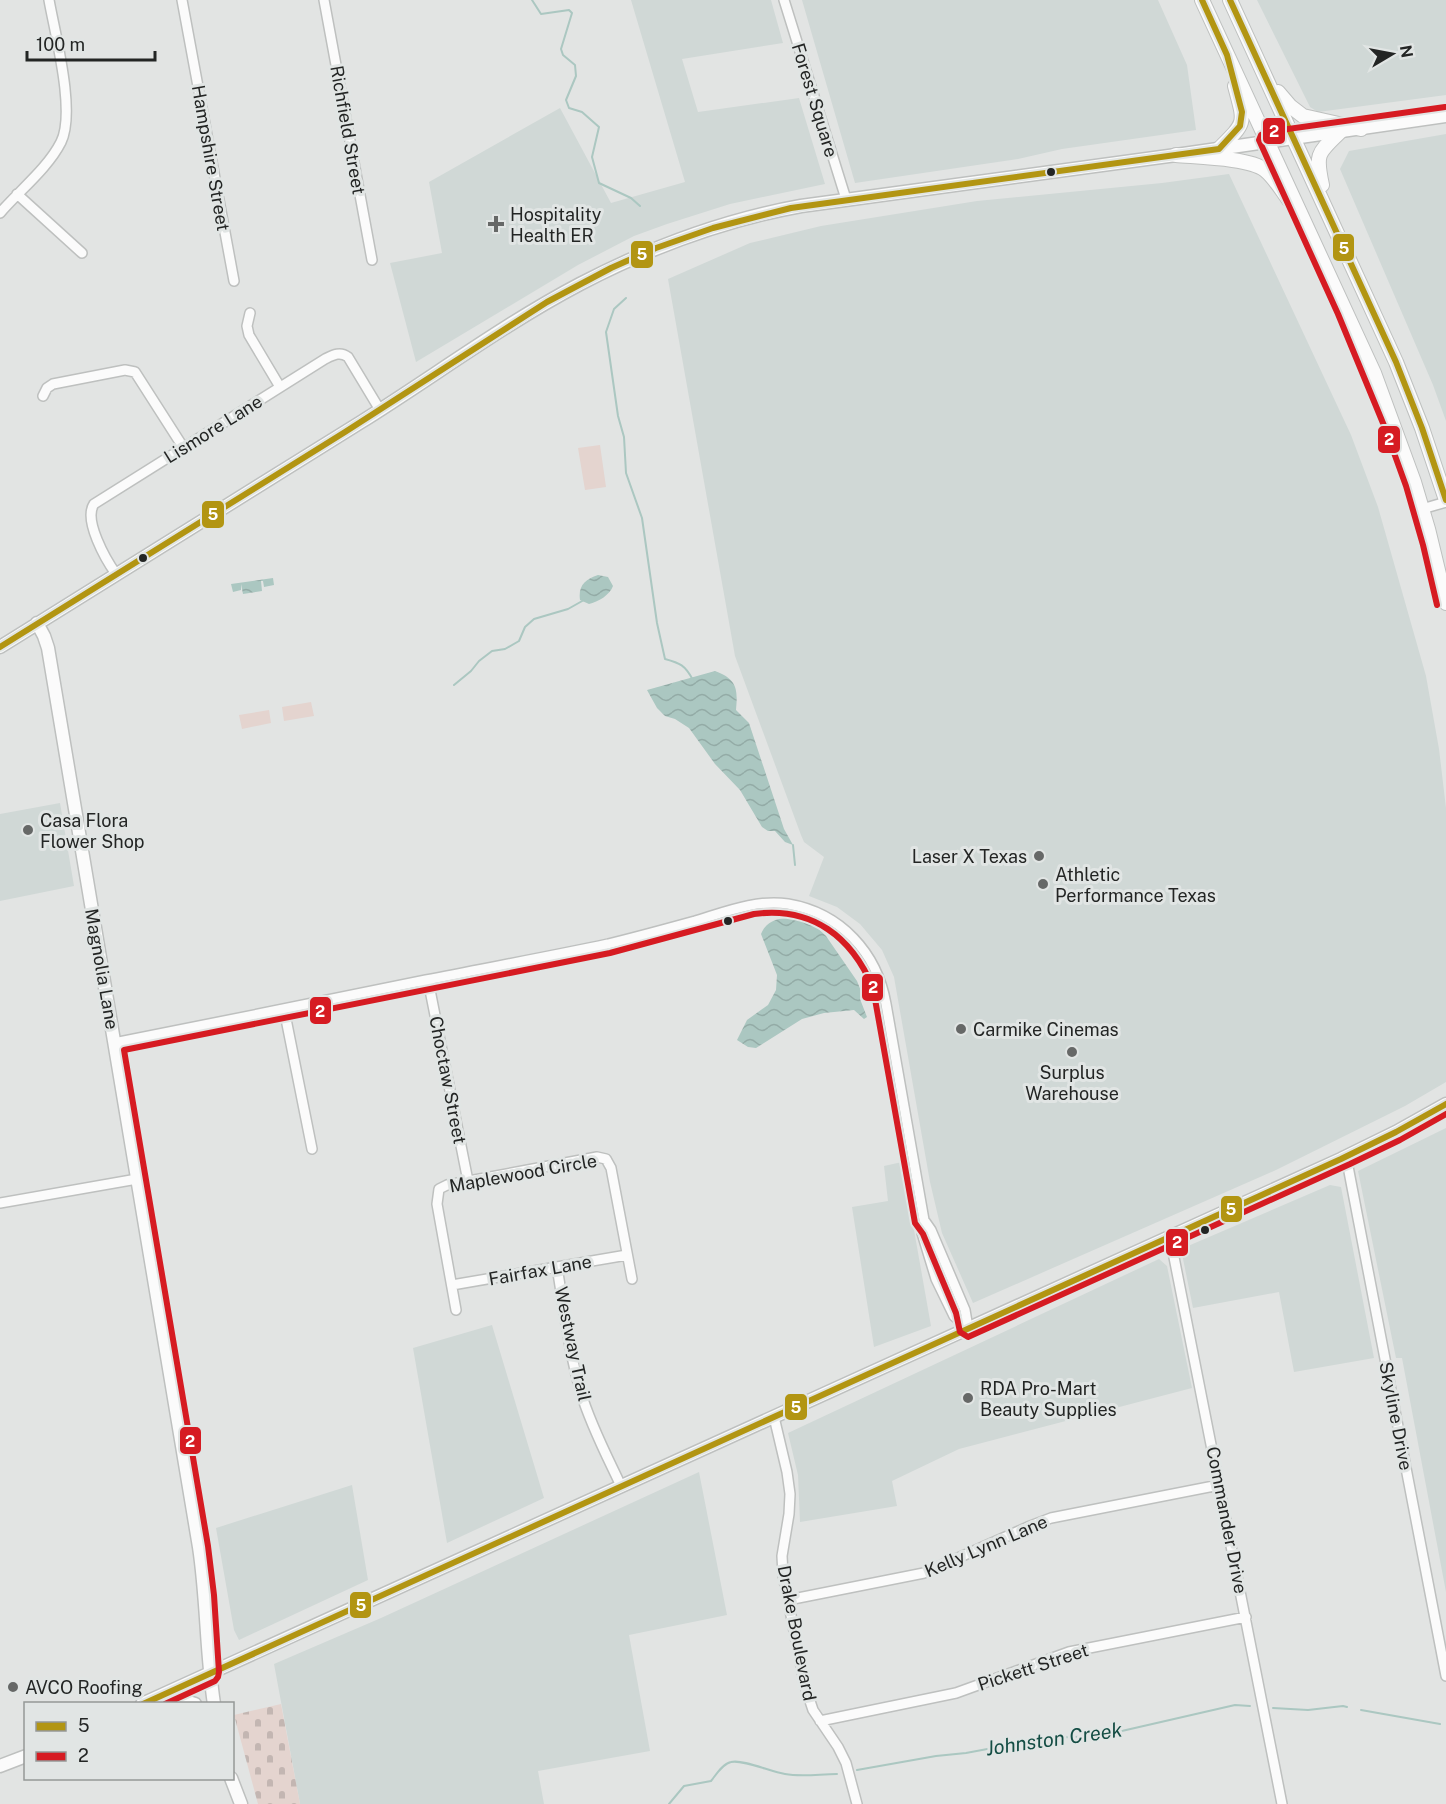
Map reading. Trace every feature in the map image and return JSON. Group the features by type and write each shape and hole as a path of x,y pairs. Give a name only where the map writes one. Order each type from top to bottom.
{"highway":[{"path":"1202,0 1374,374 1422,509 1446,603"},
{"path":"1230,0 1396,362 1422,428 1446,501"},
{"path":"1219,148 1238,129 1242,120 1227,55"},
{"path":"1262,71 1299,114 1360,129"},
{"path":"1328,214 1318,170 1318,160 1322,150 1341,131"},
{"path":"1176,155 1243,162 1260,167 1270,176 1305,222"}],"main road":[{"path":"0,647 380,410 548,302 631,259 676,240 785,209 846,199 1446,116"},
{"name":"Magnolia Lane","path":"37,624 48,648 202,1563 214,1702"},
{"path":"146,1702 1347,1156 1446,1104"},
{"path":"0,1766 24,1757"},
{"path":"231,1780 241,1804"}],"street":[{"path":"0,213 51,158 62,141 65,131 66,92 49,0"},
{"name":"Hampshire Street","path":"182,0 234,280"},
{"name":"Richfield Street","path":"324,0 372,260"},
{"name":"Forest Square","path":"784,0 846,199"},
{"path":"17,194 82,253"},
{"path":"250,313 247,326 250,339 280,387"},
{"name":"Lismore Lane","path":"116,574 98,541 90,516 92,507 183,447 334,355 343,354 348,357 380,410"},
{"path":"43,396 47,388 53,384 125,370 135,372 183,447"},
{"path":"1422,509 1446,501"},
{"path":"114,1043 611,943 758,904 791,905 818,913 836,923 855,939 870,958 880,977 924,1220 921,1233 936,1279 954,1316 968,1328"},
{"name":"Choctaw Street","path":"428,980 468,1181"},
{"path":"284,1009 312,1149"},
{"name":"Skyline Drive","path":"1347,1156 1446,1676"},
{"name":"Maplewood Circle","path":"456,1310 437,1204 438,1193 443,1186 602,1157 606,1159 611,1168 632,1279"},
{"path":"0,1203 137,1179"},
{"path":"924,1220 932,1230 965,1310 968,1328"},
{"name":"Commander Drive","path":"1170,1237 1282,1804"},
{"name":"Fairfax Lane","path":"452,1285 627,1255"},
{"name":"Westway Trail","path":"557,1267 573,1363 582,1395 592,1423 621,1486"},
{"name":"Drake Boulevard","path":"774,1417 790,1494 782,1556 783,1575 807,1692 813,1710 841,1753 851,1778 857,1804"},
{"name":"Kelly Lynn Lane","path":"788,1600 924,1573 1052,1518 1219,1485"},
{"name":"Pickett Street","path":"820,1721 956,1693 1069,1652 1246,1617"}],"shaded area":[{"path":"631,0 771,0 783,43 682,59 698,112 799,98 825,184 730,204 634,236 578,265 416,362 390,263 442,253 429,182 560,108 611,203 685,182"},
{"path":"802,0 1158,0 1187,65 1196,130 1062,149 1018,159 855,183"},
{"path":"1257,0 1446,0 1446,95 1318,112 1310,107"},
{"path":"1446,134 1446,421 1433,385 1340,169 1349,151"},
{"path":"1229,174 1351,435 1378,507 1426,676 1439,749 1446,808 1446,1082 1405,1106 1276,1170 973,1303 942,1233 930,1182 894,977 882,950 860,924 837,907 809,896 824,857 804,842 735,656 668,279 750,243 821,226 977,201 1162,183"},
{"path":"60,803 74,886 0,901 0,814"},
{"path":"1446,1128 1446,1592 1402,1358 1396,1358 1358,1171"},
{"path":"902,1162 931,1326 874,1347 852,1207 888,1201 884,1166"},
{"path":"1330,1185 1341,1187 1374,1358 1294,1372 1279,1292 1193,1308 1181,1249"},
{"path":"1159,1259 1167,1266 1192,1388 959,1449 892,1481 897,1506 800,1522 798,1475 788,1433"},
{"path":"492,1325 544,1498 447,1543 413,1348"},
{"path":"699,1472 727,1615 629,1635 650,1751 538,1771 544,1804 300,1804 274,1664 381,1618"},
{"path":"352,1485 368,1580 239,1640 234,1630 216,1528"}],"green space":[{"path":"600,445 606,487 585,490 578,448"},
{"path":"311,702 314,716 284,721 282,707"},
{"path":"269,710 271,723 242,729 239,715"},
{"path":"281,1704 300,1804 258,1804 234,1715"}],"water":[{"path":"598,575 608,577 613,586 609,592 603,598 589,604 580,600 583,584"},
{"path":"273,578 274,585 264,587 261,581 262,591 243,594 241,584 241,590 233,592 231,584"},
{"path":"715,671 732,681 737,696 736,710 749,723 784,829 793,845 785,842 775,831 768,831 762,827 740,790 715,764 689,728 665,716 657,708 647,690"},
{"path":"787,918 809,920 826,936 857,981 861,991 860,999 867,1017 864,1019 854,1010 824,1013 802,1019 756,1048 748,1047 737,1040 747,1020 768,1005 776,990 777,975 761,934 771,922"}],"waterway":[{"path":"532,0 541,14 569,10 572,13 561,49 563,55 575,65 576,76 566,100 569,108 582,112 599,127 592,157 599,183 631,198 640,206"},
{"path":"626,298 614,309 606,332 618,416 624,437 626,473 642,518 657,623 665,659 682,665 693,680"},
{"path":"454,685 492,651 505,649 519,641 525,627 534,619 568,609 584,600"},
{"path":"793,845 795,865"},
{"name":"Johnston Creek","path":"857,1770 1046,1738 1100,1736 1235,1705 1250,1706"},
{"name":"Johnston Creek","path":"1273,1708 1308,1710 1347,1707"},
{"name":"Johnston Creek","path":"1361,1710 1440,1724"},
{"name":"Johnston Creek","path":"669,1804 684,1786 711,1781 722,1767 731,1762 743,1762 791,1775 837,1774"}],"transit line":[{"name":"5","path":"0,647 345,432 547,302 611,268 656,248 713,228 791,208 1219,149 1240,126 1242,112 1227,55 1202,0"},
{"name":"5","path":"1230,0 1396,362 1422,428 1446,500"},
{"name":"2","path":"1437,605 1406,486 1385,428 1338,314 1259,140 1261,135 1267,132 1445,107"},
{"name":"2","path":"169,1702 215,1681 218,1677 214,1595 208,1546 124,1050 610,953 754,914 775,913 812,920 841,940 854,954 873,988 915,1223 923,1234 956,1313 960,1332 968,1337 1350,1164 1400,1140 1446,1114"},
{"name":"5","path":"147,1702 1341,1159 1446,1104"}],"place":[{"name":"Hospitality Health ER","path":"496,224"},
{"name":"Casa Flora Flower Shop","path":"28,830"},
{"name":"Laser X Texas","path":"1039,856"},
{"name":"Athletic Performance Texas","path":"1043,884"},
{"name":"Carmike Cinemas","path":"961,1029"},
{"name":"Surplus Warehouse","path":"1072,1052"},
{"name":"RDA Pro-Mart Beauty Supplies","path":"968,1398"},
{"name":"AVCO Roofing","path":"13,1687"}]}
